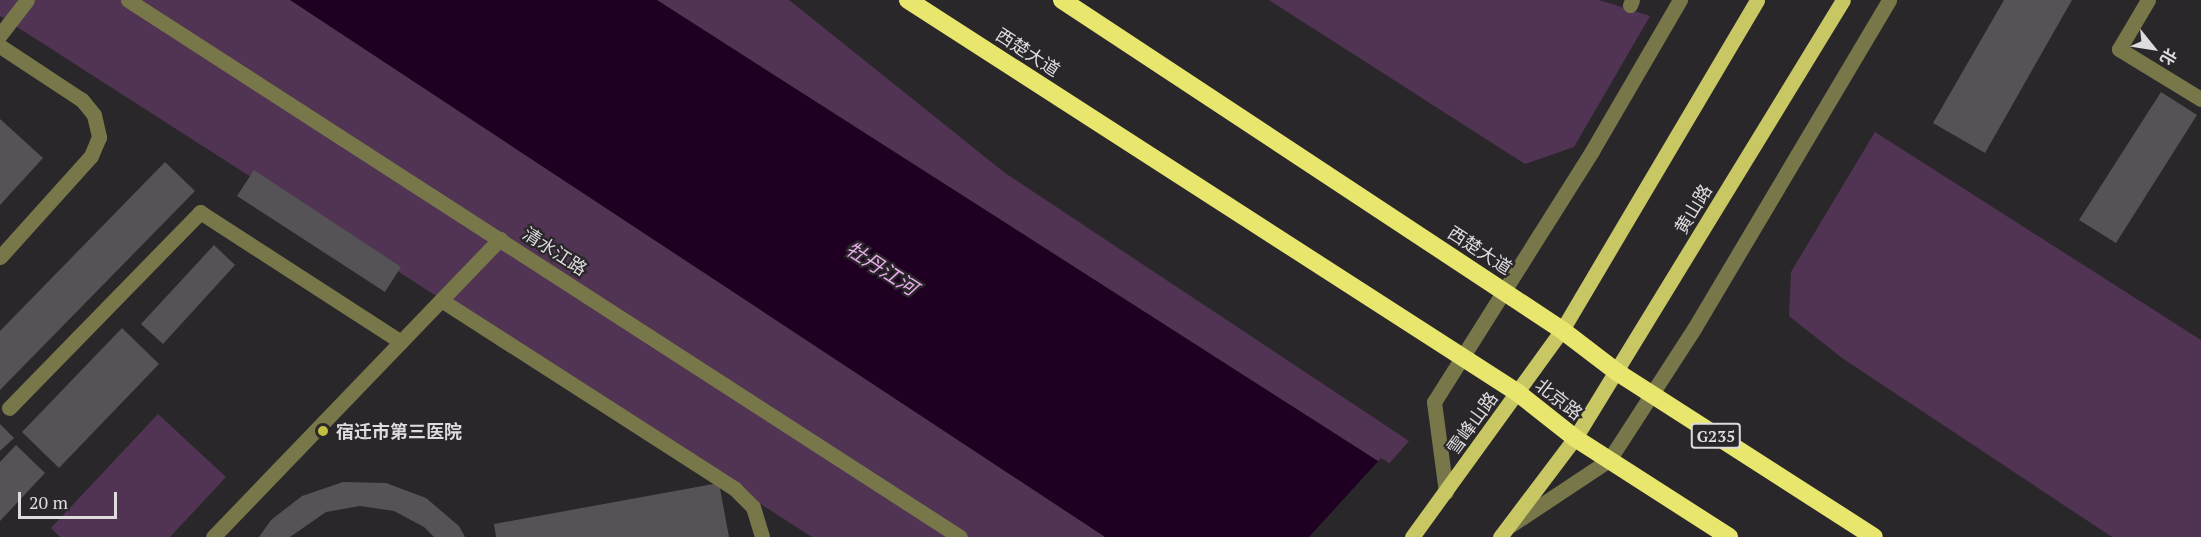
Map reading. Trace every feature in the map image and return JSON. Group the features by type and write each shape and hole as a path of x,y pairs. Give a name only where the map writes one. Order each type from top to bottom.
{"highway":[{"name":"西楚大道","path":"908,0 1518,393"},
{"name":"西楚大道","path":"1062,0 1504,291 1562,330 1617,372 1874,537"},
{"name":"北京路","path":"1518,393 1575,438"},
{"path":"1575,438 1729,537"}],"main road":[{"path":"1562,330 1757,0"},
{"name":"黄山路","path":"1575,438 1843,0"},
{"name":"雪峰山路","path":"1412,537 1562,330"},
{"path":"1504,532 1575,438"}],"street":[{"path":"0,35 27,0"},
{"name":"清水江路","path":"128,0 960,537"},
{"path":"1446,492 1434,402 1592,151 1680,0"},
{"path":"1504,532 1609,460 1889,0"},
{"path":"2148,0 2119,49 2201,99"},
{"path":"0,46 82,99 94,116 99,137 91,156 0,257"},
{"path":"9,408 200,212 401,342"},
{"path":"213,537 500,239"},
{"path":"441,300 735,489 753,507 762,537"}],"shaded area":[{"path":"0,0 789,0 1005,173 1409,441 1325,537 812,537 0,16"},
{"path":"1269,0 1599,0 1650,16 1574,147 1525,164"},
{"path":"1875,132 2201,340 2201,537 2112,537 1842,358 1789,316 1791,272"},
{"path":"158,414 226,477 170,537 60,537 51,528"}],"water":[{"name":"牡丹江河","path":"290,0 657,0 1497,537 1105,537"}],"pier":[{"path":"1381,458 1499,534 1500,537 1309,537"}],"building":[{"path":"2004,0 2072,0 1985,153 1933,123"},
{"path":"2161,92 2197,115 2116,243 2079,220"},
{"path":"0,119 43,158 0,205"},
{"path":"165,162 195,191 0,390 0,331"},
{"path":"254,170 401,267 385,292 237,196"},
{"path":"214,245 235,265 163,344 141,324"},
{"path":"122,328 159,364 59,468 22,432"},
{"path":"0,424 14,438 0,451"},
{"path":"16,445 45,473 0,521 0,462"},
{"path":"343,482 386,483 426,498 459,526 465,537 434,537 424,527 394,511 360,506 326,512 290,537 259,537 271,520 302,496"},
{"path":"719,483 729,537 496,537 494,524"}],"place":[{"name":"宿迁市第三医院","path":"323,431"}]}
